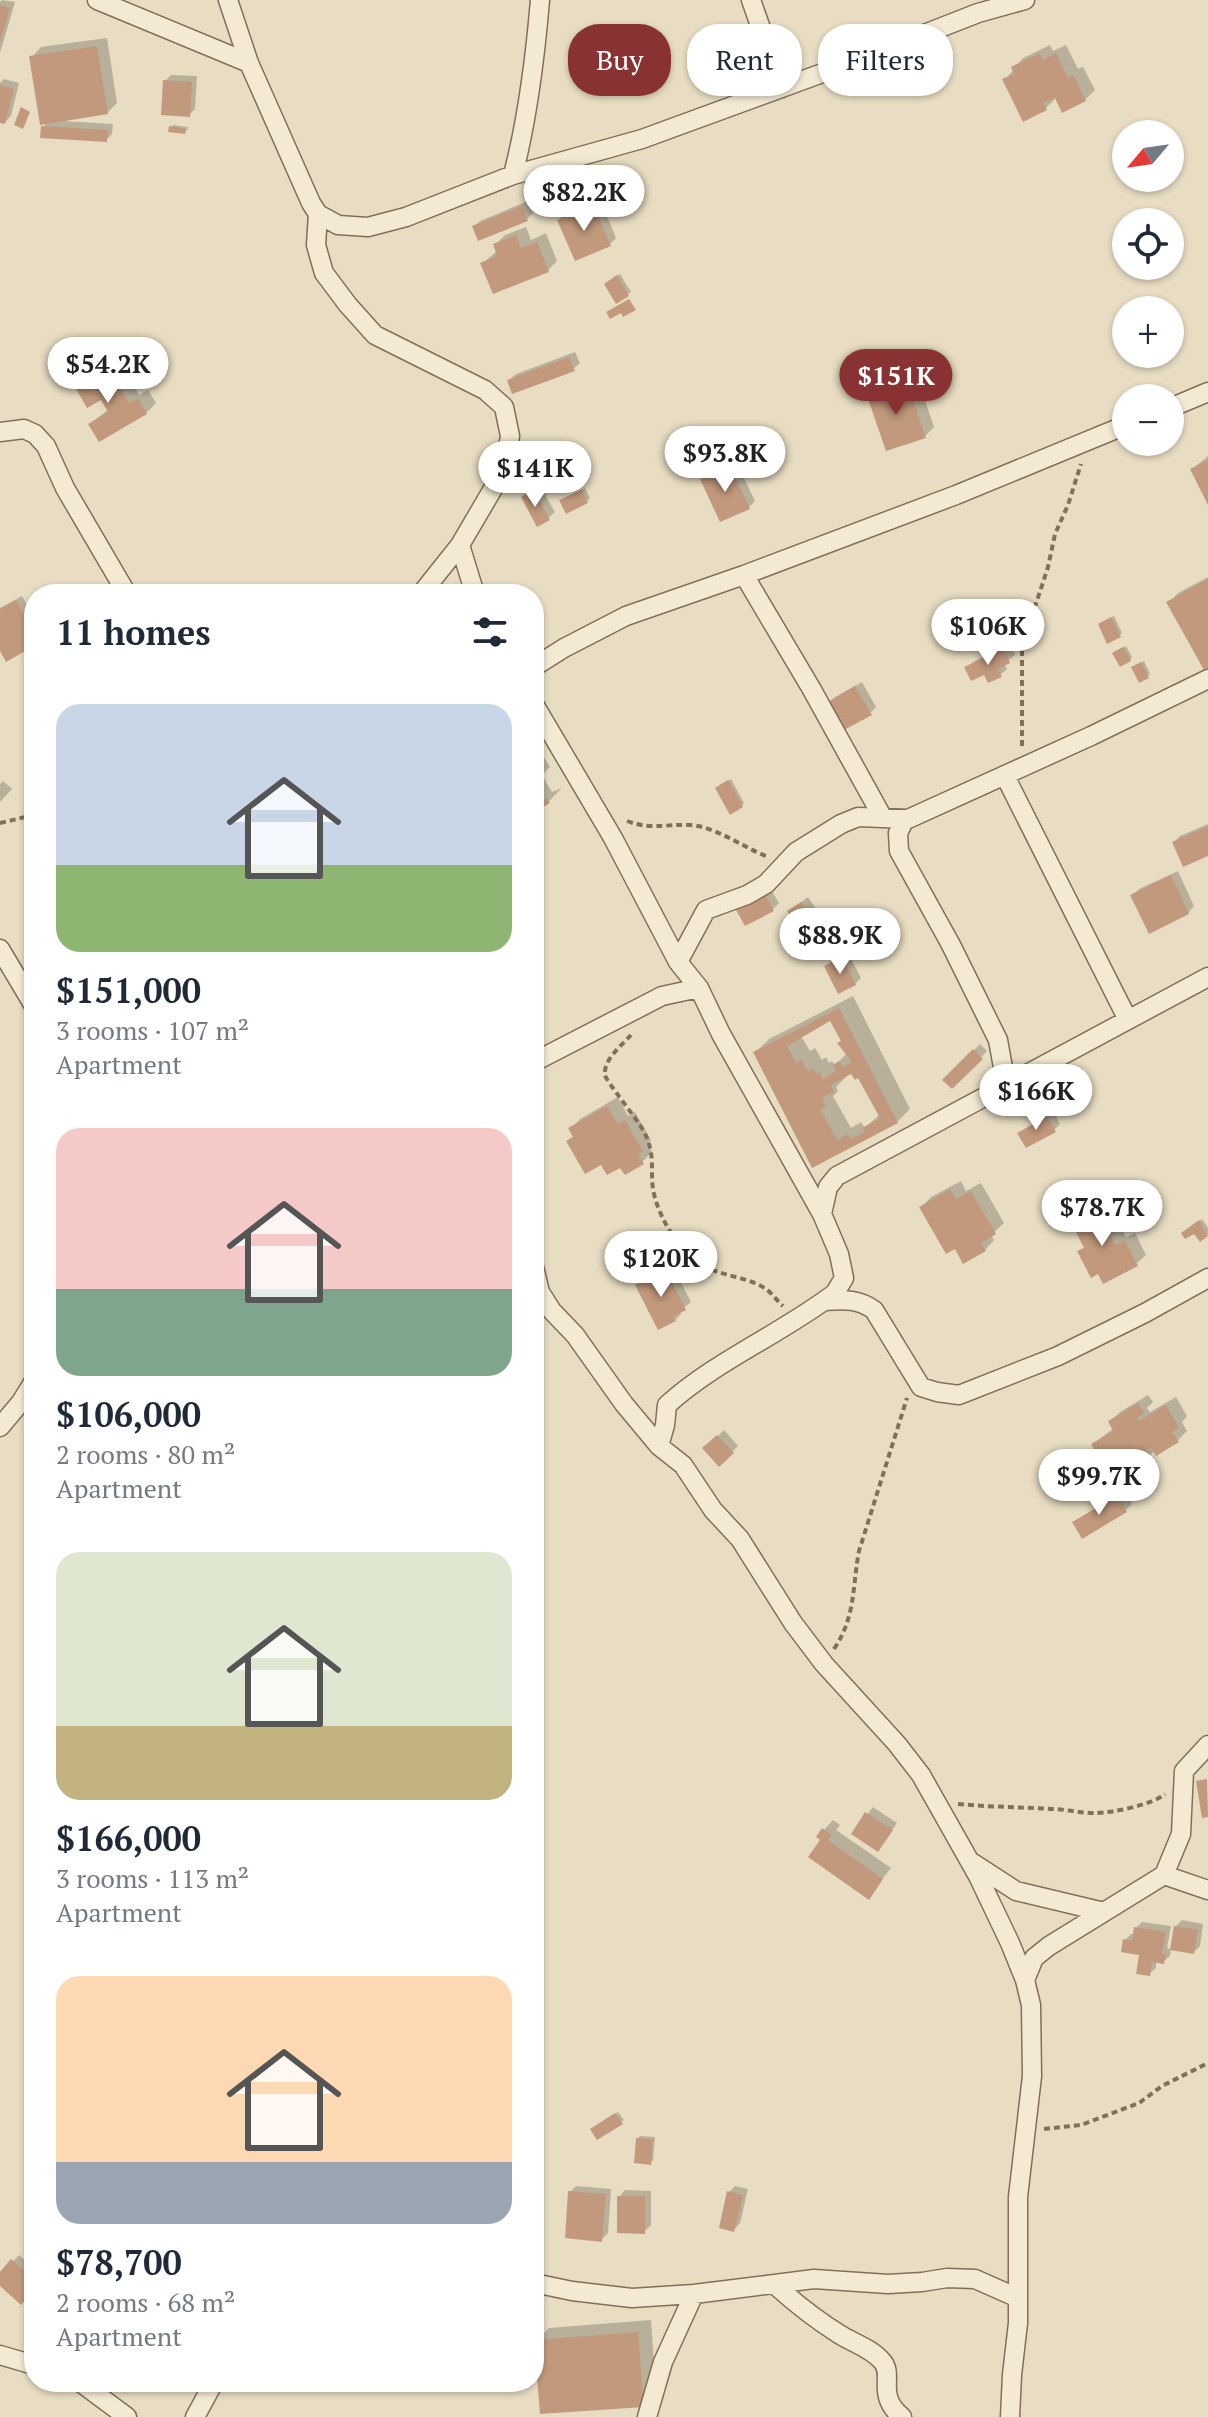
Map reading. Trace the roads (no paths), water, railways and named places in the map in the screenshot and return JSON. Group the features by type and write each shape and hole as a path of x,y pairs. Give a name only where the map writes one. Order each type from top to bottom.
{"street":[{"path":"97,0 249,63"},
{"path":"228,0 249,63 311,203 318,214 338,225 368,227 406,217 513,175 642,139 760,96"},
{"path":"513,175 526,125 540,0"},
{"path":"751,0 759,24"},
{"path":"802,80 976,6 1025,0"},
{"path":"200,41 237,25"},
{"path":"318,214 316,245 324,273 375,335 485,390 504,407 510,436 504,470 460,545 429,584"},
{"path":"1184,402 1208,392"},
{"path":"0,432 24,429 35,434 46,446 65,488 121,584"},
{"path":"544,661 626,616 956,495 1112,431"},
{"path":"460,545 472,584"},
{"path":"744,575 883,818"},
{"path":"678,962 706,910 747,895 766,884 796,852 841,824 858,817 905,819 1014,772 1208,679"},
{"path":"544,721 600,816 678,962 699,988 721,1034 822,1214 839,1254 844,1278 835,1293 824,1301 711,1371 667,1405 659,1446"},
{"path":"1014,772 1128,1020"},
{"path":"905,819 898,833 899,851 951,945 998,1040 1006,1084"},
{"path":"0,949 24,989"},
{"path":"0,966 18,979"},
{"path":"822,1214 828,1187 837,1176 1208,977"},
{"path":"544,1057 662,996 699,988"},
{"path":"824,1301 852,1299 865,1303 874,1310 921,1387 959,1395 1058,1356 1208,1278"},
{"path":"544,1298 575,1335 624,1404 659,1446 683,1465 713,1510 740,1539 793,1623 824,1664 921,1775 969,1860 1010,1943 1031,2005 1032,2076 1018,2197 1018,2323 1010,2417"},
{"path":"0,1427 24,1397"},
{"path":"1025,1980 1034,1958 1041,1952 1164,1875 1181,1834 1184,1771 1208,1745"},
{"path":"969,1860 1016,1891 1104,1912"},
{"path":"1164,1875 1208,1890"},
{"path":"544,2285 632,2298 694,2294 814,2279 888,2284 947,2278 975,2279 1018,2298"},
{"path":"774,2284 805,2312 884,2363 887,2369 886,2393 893,2409 902,2417"},
{"path":"647,2417 663,2362 694,2294"},
{"path":"0,2355 24,2362"},
{"path":"93,2392 127,2417"},
{"path":"195,2417 209,2392"}]}
